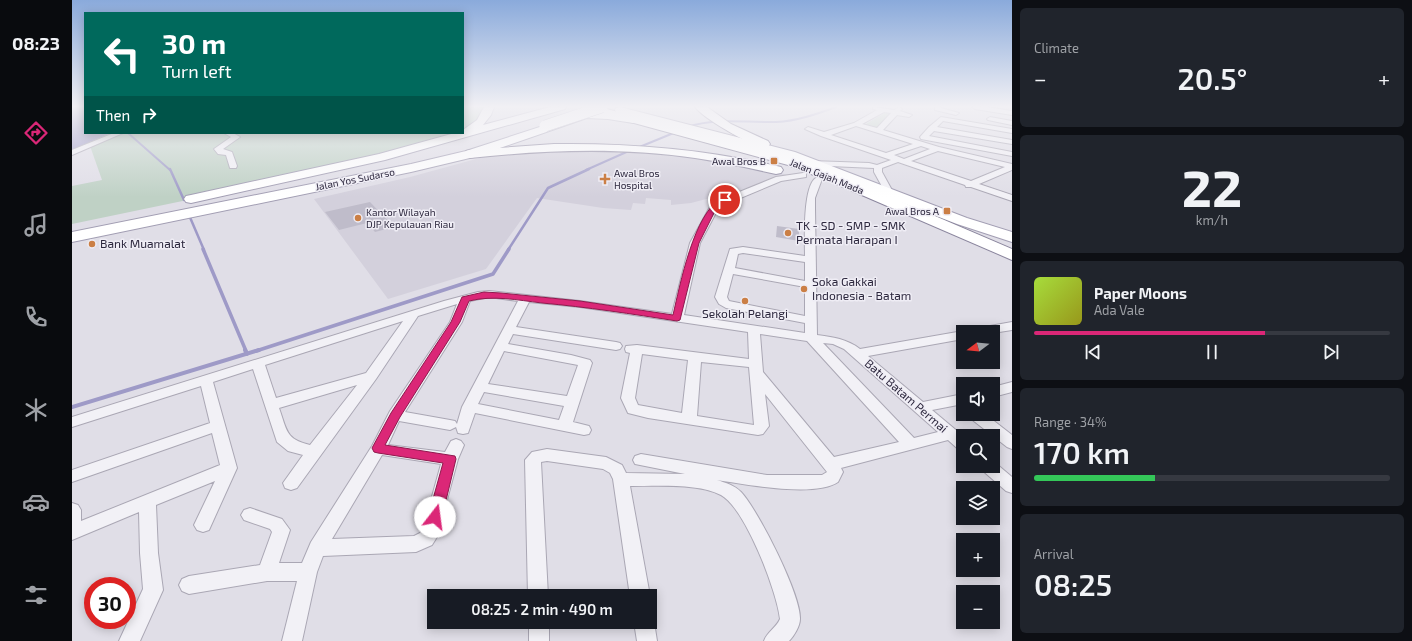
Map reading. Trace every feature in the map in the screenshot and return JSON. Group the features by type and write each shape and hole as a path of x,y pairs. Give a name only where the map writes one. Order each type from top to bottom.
{"highway":[{"name":"Jalan Gajah Mada","path":"713,137 751,147 887,196 927,218 1012,255"},
{"path":"750,137 791,155"},
{"path":"470,154 534,149 628,149 662,151 720,158 802,175 887,196"},
{"path":"927,218 1012,245"}],"main road":[{"name":"Jalan Yos Sudarso","path":"177,202 381,157 455,137"},
{"path":"381,157 418,152 477,137"},
{"path":"411,168 418,164 509,137"},
{"name":"Jalan Yos Sudarso","path":"72,237 411,168 470,154 522,137"},
{"name":"Jalan Gajah Mada","path":"751,147 791,155 887,196 1012,237"}],"street":[{"path":"72,153 111,137"},
{"path":"233,166 229,154 221,152 218,149 236,137"},
{"path":"829,137 969,185 1012,198"},
{"path":"899,137 937,150 1012,166"},
{"path":"924,137 1012,154"},
{"path":"981,137 1012,142"},
{"path":"991,150 1001,137"},
{"path":"874,166 887,156 920,144"},
{"path":"811,163 874,166 900,161 937,150"},
{"path":"874,166 878,172 887,196"},
{"path":"969,185 1012,166"},
{"path":"677,318 695,243 715,205 779,179 802,175"},
{"path":"818,179 811,198 810,209 811,338 911,445"},
{"path":"811,260 738,250 733,251 721,297 725,304 811,321"},
{"path":"728,270 810,285"},
{"path":"72,422 414,314 465,299 489,294 580,304 754,330 836,340 848,346 857,354"},
{"path":"395,415 457,427 480,387 526,298"},
{"path":"292,641 308,572 317,548 378,448 395,415 456,322 465,299"},
{"path":"291,483 372,376 414,314"},
{"path":"1000,328 1012,326"},
{"path":"510,330 616,346"},
{"path":"641,460 767,482 822,482 830,480 834,476 835,472 831,464 756,368 695,357 634,349 628,398 631,406 637,411 648,414 758,430 762,426 756,368 754,330"},
{"name":"Batu Batam Permai","path":"857,354 956,336"},
{"path":"565,425 586,363 595,344"},
{"path":"501,347 586,363"},
{"name":"Batu Batam Permai","path":"857,354 956,439"},
{"path":"689,420 695,357"},
{"path":"258,363 282,438 293,447 314,452"},
{"path":"271,405 372,376"},
{"path":"203,525 229,468 206,380"},
{"path":"480,387 572,402"},
{"path":"1000,390 1012,387"},
{"path":"918,408 956,402"},
{"path":"469,407 584,430"},
{"path":"985,421 1012,443"},
{"path":"72,476 219,426"},
{"path":"831,464 950,434"},
{"path":"317,548 416,544 426,539 431,532 453,452 378,448"},
{"path":"538,589 533,460 538,456 547,454 606,463 616,469 621,479 639,589"},
{"path":"72,510 72,532 229,468"},
{"path":"996,473 1012,486"},
{"path":"621,479 697,482 728,490 734,496 745,510 762,541 785,593 790,619 784,634 774,641"},
{"path":"129,641 153,590 149,559 147,502"},
{"path":"250,515 276,524 282,530 267,572"},
{"path":"188,585 267,572 308,572"},
{"path":"538,629 539,641"},
{"path":"645,629 647,641"}],"shaded area":[{"path":"72,137 102,137 72,150"},
{"path":"568,150 652,151 728,162 794,176 691,203 671,205 671,200 646,198 645,204 633,203 631,210 603,208 537,198 486,269 388,299 314,199 410,177 487,156"}],"green space":[{"path":"102,137 457,137 197,198 72,224 72,186 102,180 89,143"}],"building":[{"name":"Kantor Wilayah DJP Kepulauan Riau","path":"370,202 394,227 375,232 367,223 339,230 325,212"},
{"name":"TK - SD - SMP - SMK Permata Harapan I","path":"777,226 799,229 799,241 776,237"}],"waterway":[{"path":"132,137 170,170"},
{"path":"637,148 664,137"},
{"path":"586,170 631,150"},
{"path":"170,169 184,200"},
{"path":"508,250 548,188 589,169"},
{"path":"189,215 204,250"},
{"path":"203,249 246,351"},
{"path":"256,351 493,274 509,249"},
{"path":"245,350 247,354"},
{"path":"247,354 259,350"},
{"path":"72,407 247,354"}],"place":[{"name":"Awal Bros B","path":"774,161"},
{"name":"Awal Bros Hospital","path":"605,179"},
{"name":"Awal Bros A","path":"947,211"},
{"name":"Kantor Wilayah DJP Kepulauan Riau","path":"358,218"},
{"name":"TK - SD - SMP - SMK Permata Harapan I","path":"788,233"},
{"name":"Bank Muamalat","path":"92,244"},
{"name":"Soka Gakkai Indonesia - Batam","path":"804,289"},
{"name":"Sekolah Pelangi","path":"745,301"}],"route":[{"path":"435,517 450,459 378,448 395,415 456,322 465,299 478,295 489,294 580,304 677,318 695,243 715,205 718,202 725,200"}]}
